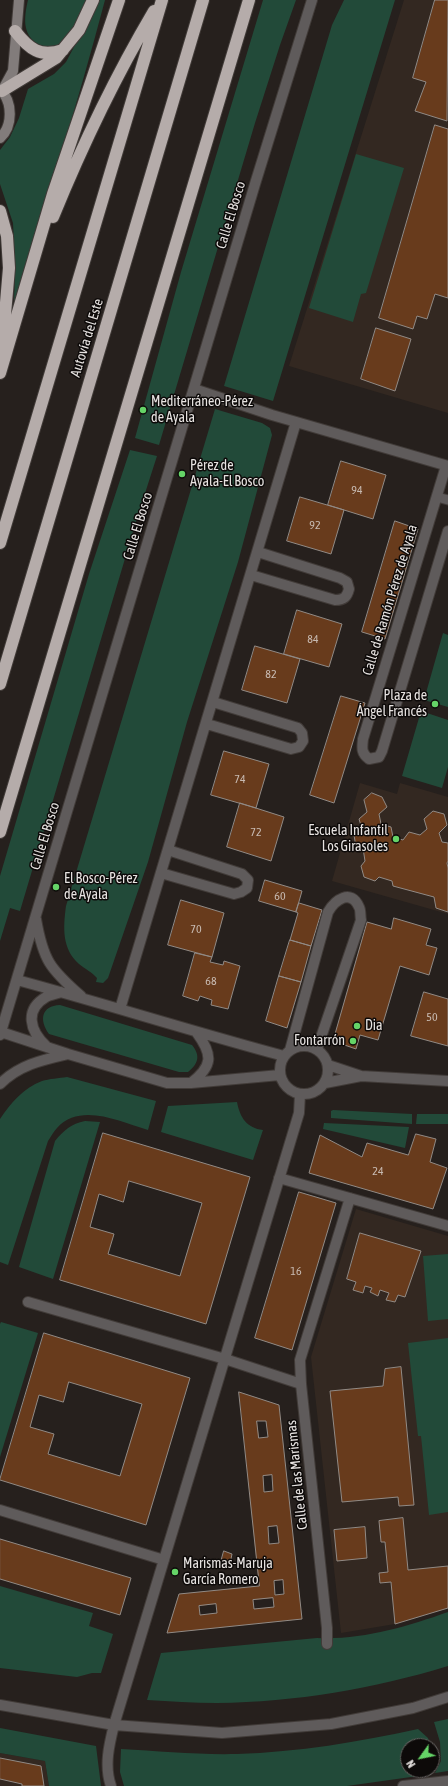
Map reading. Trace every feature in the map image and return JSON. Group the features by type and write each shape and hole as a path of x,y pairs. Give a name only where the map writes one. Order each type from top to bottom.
{"highway":[{"path":"1,90 46,66 56,58 79,30 93,0"},
{"path":"0,373 53,194 119,0"},
{"path":"28,279 65,189 96,121 139,36 161,0"},
{"name":"Autovía del Este","path":"0,543 161,0"},
{"name":"Autovía del Este","path":"0,684 203,0"},
{"path":"0,832 249,0"},
{"path":"16,31 24,43 33,50 45,54 64,50"},
{"path":"0,211 7,236 9,268 0,364"}],"street":[{"path":"0,138 5,133 10,112 7,100 1,90 13,70 19,0"},
{"name":"Calle El Bosco","path":"0,1033 312,0"},
{"name":"Calle El Bosco","path":"304,24 319,0"},
{"name":"Calle de Ramón Pérez de Ayala","path":"194,389 296,422 447,466 362,738 362,749 364,755 369,759 378,756 382,751 448,531"},
{"path":"120,1009 207,724 296,422"},
{"path":"251,575 335,600 342,600 347,596 350,589 347,582 340,578 258,552"},
{"path":"207,724 291,749 299,747 303,741 302,733 298,728 213,702"},
{"path":"161,873 234,894 247,888 248,880 242,874 168,850"},
{"path":"17,980 84,998 197,1033 287,1053 299,1046 309,1046 318,1049 324,1056 328,1065 328,1074 325,1083 318,1090 309,1094 300,1094 291,1090 284,1084 280,1075 280,1065 287,1053 328,912 333,903 342,898 349,897 360,907 361,920 318,1049"},
{"path":"35,917 39,940 50,966 58,976 84,998"},
{"path":"47,1047 37,1037 32,1026 32,1016 39,1003 46,997 61,992"},
{"path":"0,1033 167,1083 191,1083 280,1075"},
{"path":"191,1083 207,1068 209,1059 206,1045 197,1033"},
{"path":"0,1084 19,1069 33,1063 68,1054"},
{"path":"328,1065 361,1076"},
{"path":"325,1083 361,1076 448,1080"},
{"path":"111,1786 108,1766 108,1751 114,1725 279,1178 298,1113 300,1094"},
{"path":"279,1178 448,1226"},
{"name":"Calle de las Marismas","path":"327,1644 327,1628 301,1384 300,1360 350,1198"},
{"path":"28,1302 224,1359 301,1384"},
{"path":"0,1510 164,1560"},
{"path":"0,1705 114,1725 222,1733 331,1724 413,1708 448,1697"},
{"path":"403,1786 448,1781"}],"lane":[{"path":"437,497 448,500"}],"shaded area":[{"path":"404,0 448,0 448,413 289,366"},
{"name":"Escuela Infantil Los Girasoles","path":"360,783 397,794 400,783 448,797 448,914 332,881"},
{"path":"356,1209 448,1236 448,1608 395,1624 341,1633 311,1357"},
{"path":"0,1753 45,1761 49,1786 0,1786"}],"green space":[{"path":"28,0 88,0 81,17 67,39 58,46 46,47 35,42 28,34 25,21"},
{"path":"99,0 105,0 84,76 14,303 15,268 13,223 0,184 0,150 10,137 19,118 28,89 54,74 66,62"},
{"path":"263,0 296,0 255,123 159,445 135,438 181,272"},
{"path":"344,0 395,0 273,401 224,386 332,25"},
{"path":"356,154 404,168 366,293 361,294 353,322 309,308"},
{"path":"215,409 262,423 270,428 272,435 238,562 187,722 148,862 108,978 103,983 96,982 97,978 79,964 69,952 64,930 66,906"},
{"path":"130,450 157,456 20,911 10,908 0,941 0,876 89,574"},
{"path":"443,633 448,635 448,707 424,700"},
{"path":"421,711 448,720 448,767 442,788 402,776"},
{"path":"60,1005 192,1045 197,1053 196,1063 188,1072 179,1072 49,1034 44,1024 44,1015 49,1008"},
{"path":"67,1077 156,1101 148,1130 113,1119 89,1115 77,1116 67,1120 57,1128 48,1141 8,1265 0,1262 0,1119 23,1092 35,1084 51,1079"},
{"path":"237,1102 240,1113 245,1121 257,1129 263,1130 253,1160 161,1132 168,1106"},
{"path":"331,1111 412,1114 412,1124 331,1118"},
{"path":"417,1114 448,1114 448,1124 416,1124"},
{"path":"85,1121 100,1122 53,1279 19,1267 55,1141 68,1128"},
{"path":"324,1123 409,1127 405,1148 323,1129"},
{"path":"448,1254 448,1319 428,1321 423,1256"},
{"path":"1,1322 38,1333 0,1457 0,1324"},
{"path":"448,1338 448,1512 429,1515 421,1436 418,1436 408,1343"},
{"path":"0,1586 93,1613 89,1626 113,1634 101,1673 92,1673 77,1677 0,1668"},
{"path":"448,1612 448,1666 363,1688 305,1697 217,1703 147,1700 161,1653 317,1638 367,1635 416,1623"},
{"path":"448,1719 448,1771 440,1772 440,1738 434,1722"},
{"path":"0,1728 96,1746 101,1786 49,1786 45,1761 0,1753"},
{"path":"418,1729 428,1738 400,1738 400,1778 404,1778 347,1786 124,1786 120,1772 121,1749 208,1754 260,1753 328,1746"}],"building":[{"path":"435,0 448,0 447,121 415,111 426,82 413,78"},
{"path":"435,125 448,129 448,298 435,294 427,319 417,316 413,329 379,318"},
{"path":"376,328 411,339 395,391 361,379"},
{"path":"341,461 386,475 373,519 328,505"},
{"path":"300,497 344,510 331,554 287,541"},
{"path":"395,521 418,529 385,639 362,632"},
{"path":"297,610 342,624 329,667 284,654"},
{"path":"255,646 300,659 287,703 242,690"},
{"path":"341,696 365,703 334,803 310,795"},
{"path":"224,751 269,764 256,808 211,795"},
{"path":"372,793 382,797 387,807 379,814 381,824 391,827 393,837 403,840 409,832 420,835 427,829 424,819 433,811 444,814 447,825 439,833 442,842 448,843 448,912 436,908 434,897 393,886 392,881 379,877 375,881 364,877 361,866 365,861 363,848 356,847 354,835 362,829 359,819 367,812 364,800"},
{"path":"240,803 284,817 271,861 227,847"},
{"path":"265,880 302,891 296,912 259,901"},
{"path":"181,900 224,913 212,957 168,945"},
{"path":"299,903 322,910 311,946 290,940 298,913 296,912"},
{"path":"394,918 431,929 426,945 437,948 429,975 400,966 378,1040 360,1035 356,1049 333,1041 367,922 391,929"},
{"path":"290,940 311,946 301,982 279,976"},
{"path":"195,953 212,957 210,962 223,965 224,961 240,966 228,1009 211,1005 212,1000 200,996 198,1001 183,996"},
{"path":"279,976 301,982 287,1028 266,1021"},
{"path":"424,992 448,999 448,1046 411,1036"},
{"path":"103,1133 250,1177 206,1324 60,1280","holes":["129,1181 202,1203 180,1276 108,1254 114,1234 90,1227 99,1194 123,1202"]},
{"path":"416,1134 436,1139 430,1162 447,1168 433,1209 309,1173 320,1135 362,1157 367,1143 408,1155"},
{"path":"299,1192 336,1203 292,1350 255,1338"},
{"path":"360,1233 421,1251 405,1297 398,1295 395,1302 386,1300 389,1293 380,1290 378,1296 370,1292 372,1288 365,1286 363,1293 353,1290 356,1282 347,1279"},
{"path":"44,1333 190,1378 146,1525 0,1480","holes":["69,1382 142,1404 120,1476 48,1454 54,1434 30,1427 39,1395 63,1402"]},
{"path":"401,1367 414,1505 399,1506 398,1497 342,1502 330,1391 383,1386 385,1369"},
{"path":"239,1392 279,1405 302,1619 167,1633 179,1594 259,1586","holes":["257,1421 266,1421 268,1437 259,1438","272,1475 273,1491 264,1492 263,1476","277,1526 279,1543 269,1544 268,1527","283,1580 284,1594 275,1595 274,1581","273,1598 274,1607 254,1609 253,1600","216,1604 217,1613 200,1615 199,1606"]},
{"path":"403,1518 408,1570 448,1566 448,1608 395,1624 391,1582 380,1583 379,1573 388,1572 385,1542 381,1542 379,1521"},
{"path":"365,1527 367,1558 337,1561 334,1530"},
{"path":"0,1539 131,1578 120,1615 0,1579"},
{"path":"224,1551 232,1554 230,1564 221,1562"},
{"path":"0,1758 41,1766 44,1786 22,1786 22,1784 0,1779"}],"place":[{"name":"Mediterráneo-Pérez de Ayala","path":"143,410"},
{"name":"Pérez de Ayala-El Bosco","path":"182,474"},
{"name":"Plaza de Ángel Francés","path":"435,704"},
{"name":"Escuela Infantil Los Girasoles","path":"396,839"},
{"name":"El Bosco-Pérez de Ayala","path":"56,887"},
{"name":"Dia","path":"357,1026"},
{"name":"Fontarrón","path":"353,1041"},
{"name":"Marismas-Maruja García Romero","path":"175,1572"}]}
